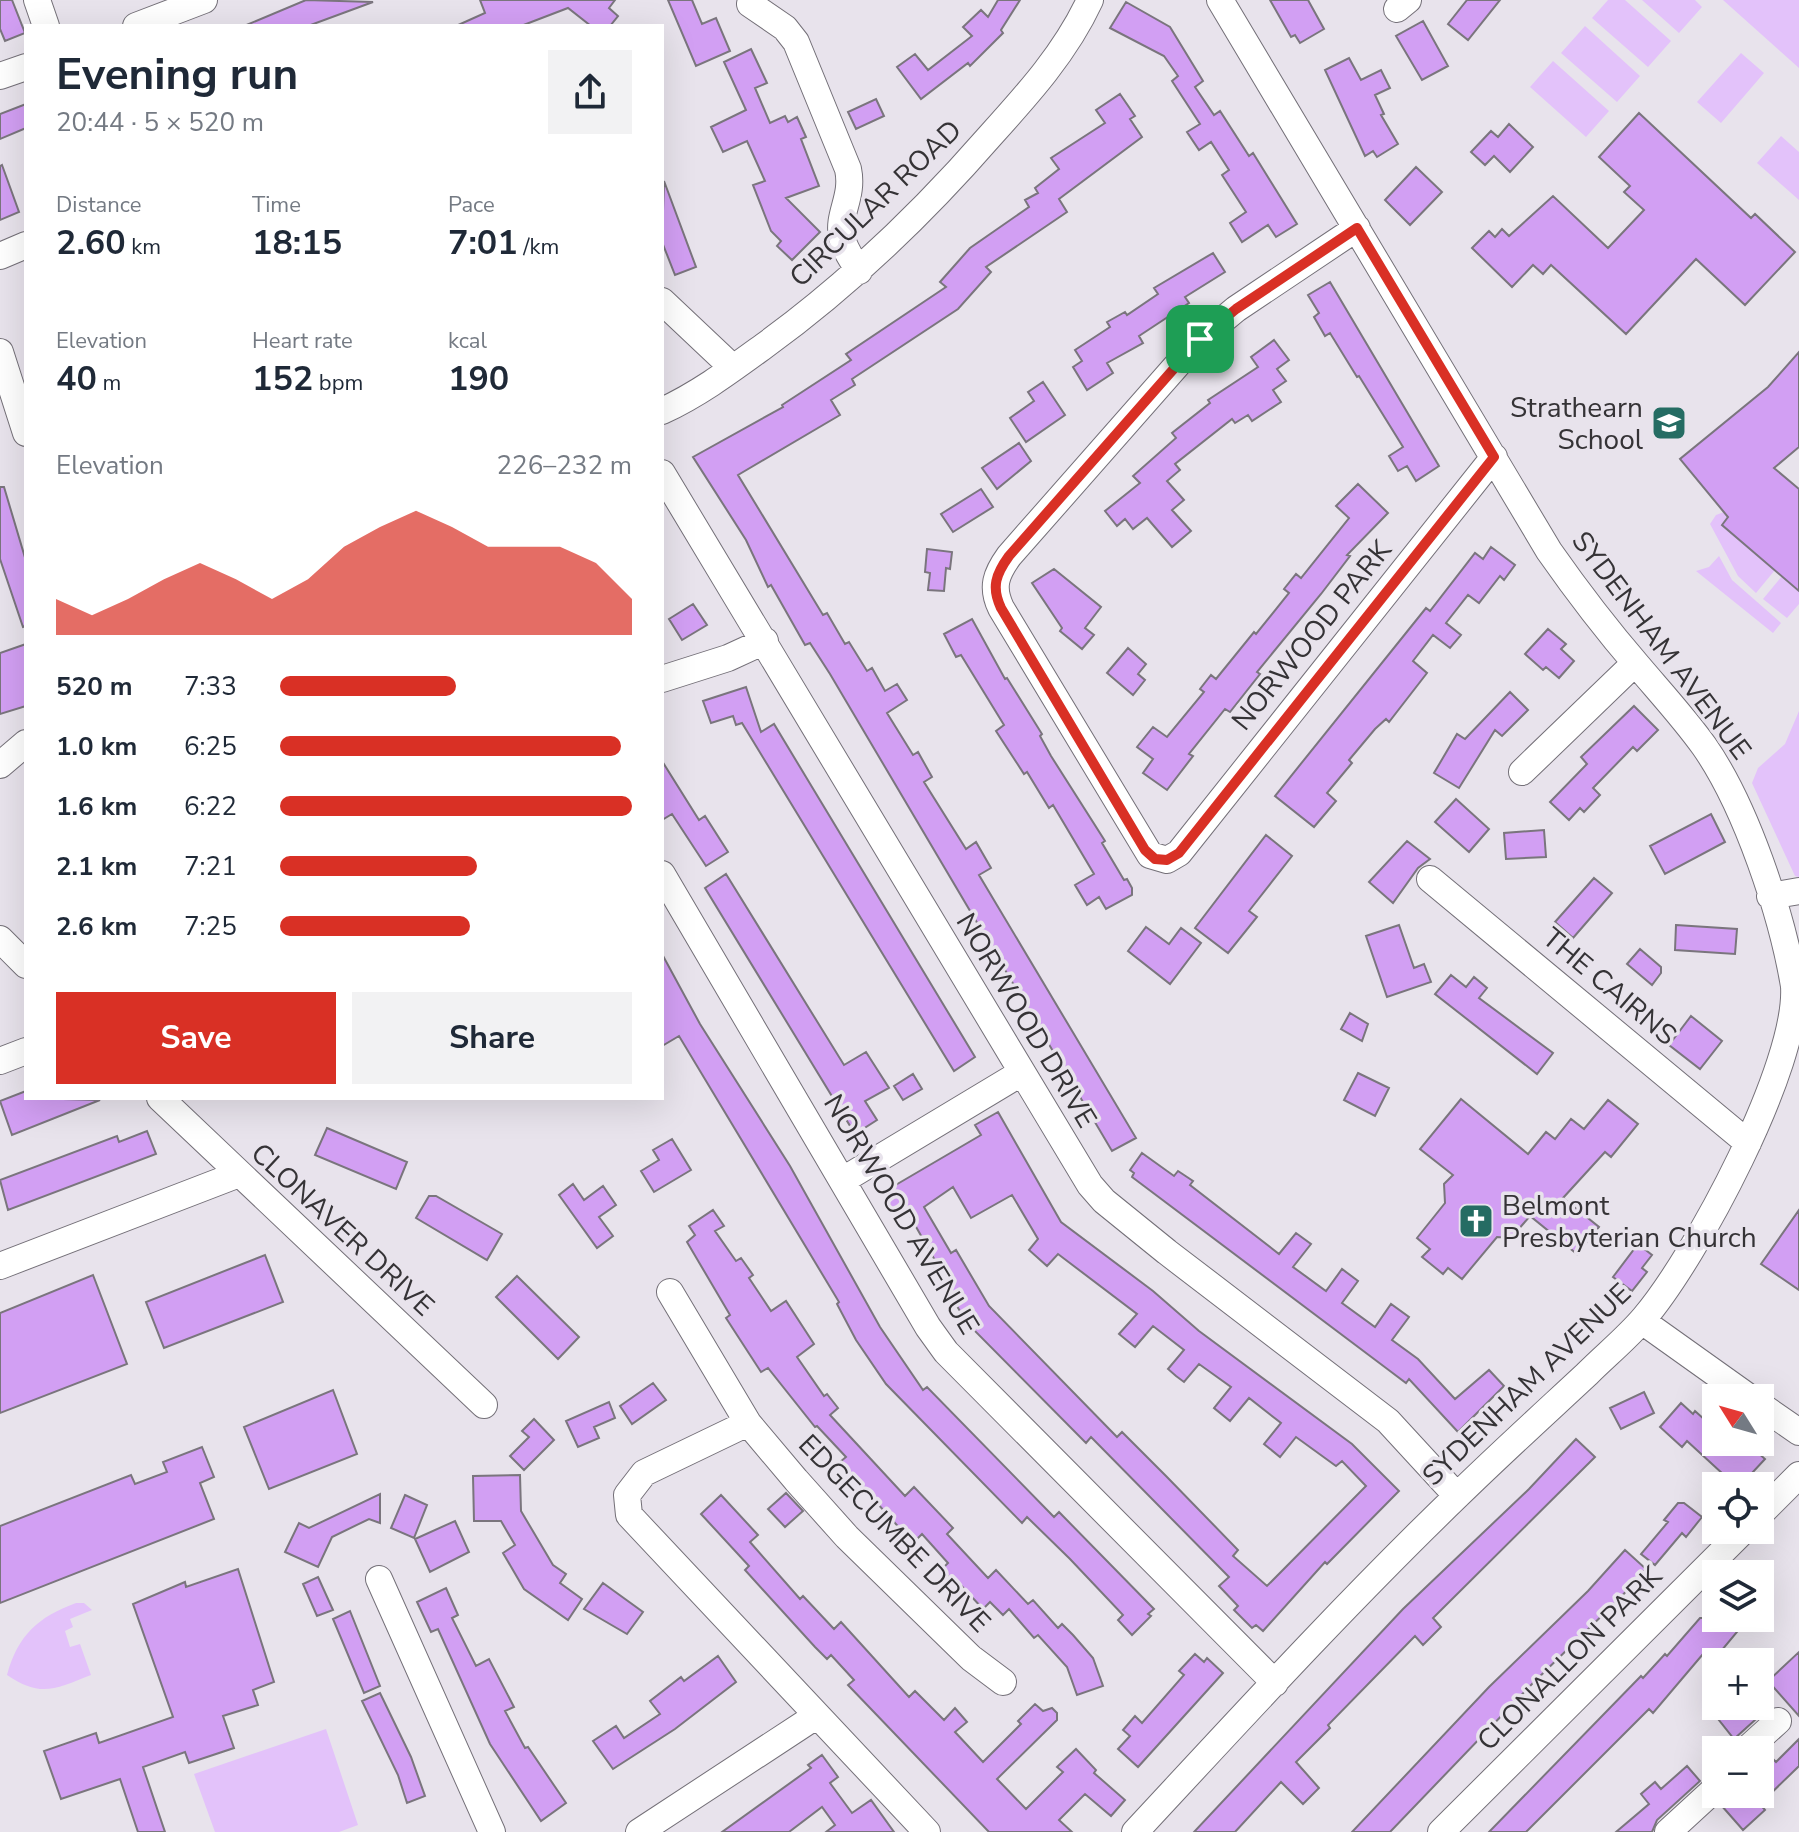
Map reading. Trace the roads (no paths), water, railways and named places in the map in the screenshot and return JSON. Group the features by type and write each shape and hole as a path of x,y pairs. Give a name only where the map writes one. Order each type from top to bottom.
{"street":[{"path":"37,0 45,24"},
{"path":"141,24 204,0"},
{"name":"CIRCULAR ROAD","path":"664,410 733,368 859,271 956,175 1038,83 1077,28 1090,0"},
{"name":"SYDENHAM AVENUE","path":"1135,1832 1457,1496 1642,1321 1676,1277 1704,1231 1748,1143 1775,1084 1792,1032 1795,991 1770,896 1727,784 1705,747 1586,604 1549,551 1220,0"},
{"path":"750,4 791,35 843,155 852,186 841,225 842,240 859,271"},
{"path":"0,76 24,68"},
{"name":"NORWOOD PARK","path":"1357,228 1236,309 1200,339 1009,556 997,575 995,592 1001,608 1145,850 1161,861 1179,853 1494,457"},
{"path":"0,256 24,246"},
{"path":"664,303 733,368"},
{"path":"0,352 24,427"},
{"name":"NORWOOD DRIVE","path":"664,476 1090,1185 1104,1201 1388,1421 1457,1496"},
{"path":"664,678 728,658 765,641"},
{"path":"1522,772 1635,663"},
{"name":"NORWOOD AVENUE","path":"664,877 928,1327 946,1352 1275,1683"},
{"name":"THE CAIRNS","path":"1430,879 1748,1143"},
{"path":"1770,896 1799,891"},
{"path":"0,939 24,963"},
{"path":"0,1061 24,1052"},
{"path":"843,1180 1021,1073"},
{"name":"CLONAVER DRIVE","path":"162,1100 484,1405"},
{"path":"0,1266 239,1174"},
{"name":"EDGECUMBE DRIVE","path":"670,1292 748,1423 847,1537 971,1658 1003,1682"},
{"path":"1642,1321 1730,1384"},
{"path":"1774,1415 1799,1432"},
{"path":"748,1423 644,1473 630,1488 627,1508 638,1528 927,1832"},
{"path":"1774,1500 1799,1475"},
{"name":"CLONALLON PARK","path":"1441,1832 1730,1544"},
{"path":"379,1579 492,1832"},
{"path":"639,1832 816,1716"},
{"path":"1761,1736 1778,1721"},
{"path":"1668,1832 1702,1801"}],"place":[{"name":"Strathearn School","path":"1669,423"},
{"name":"Belmont Presbyterian Church","path":"1476,1221"}]}
